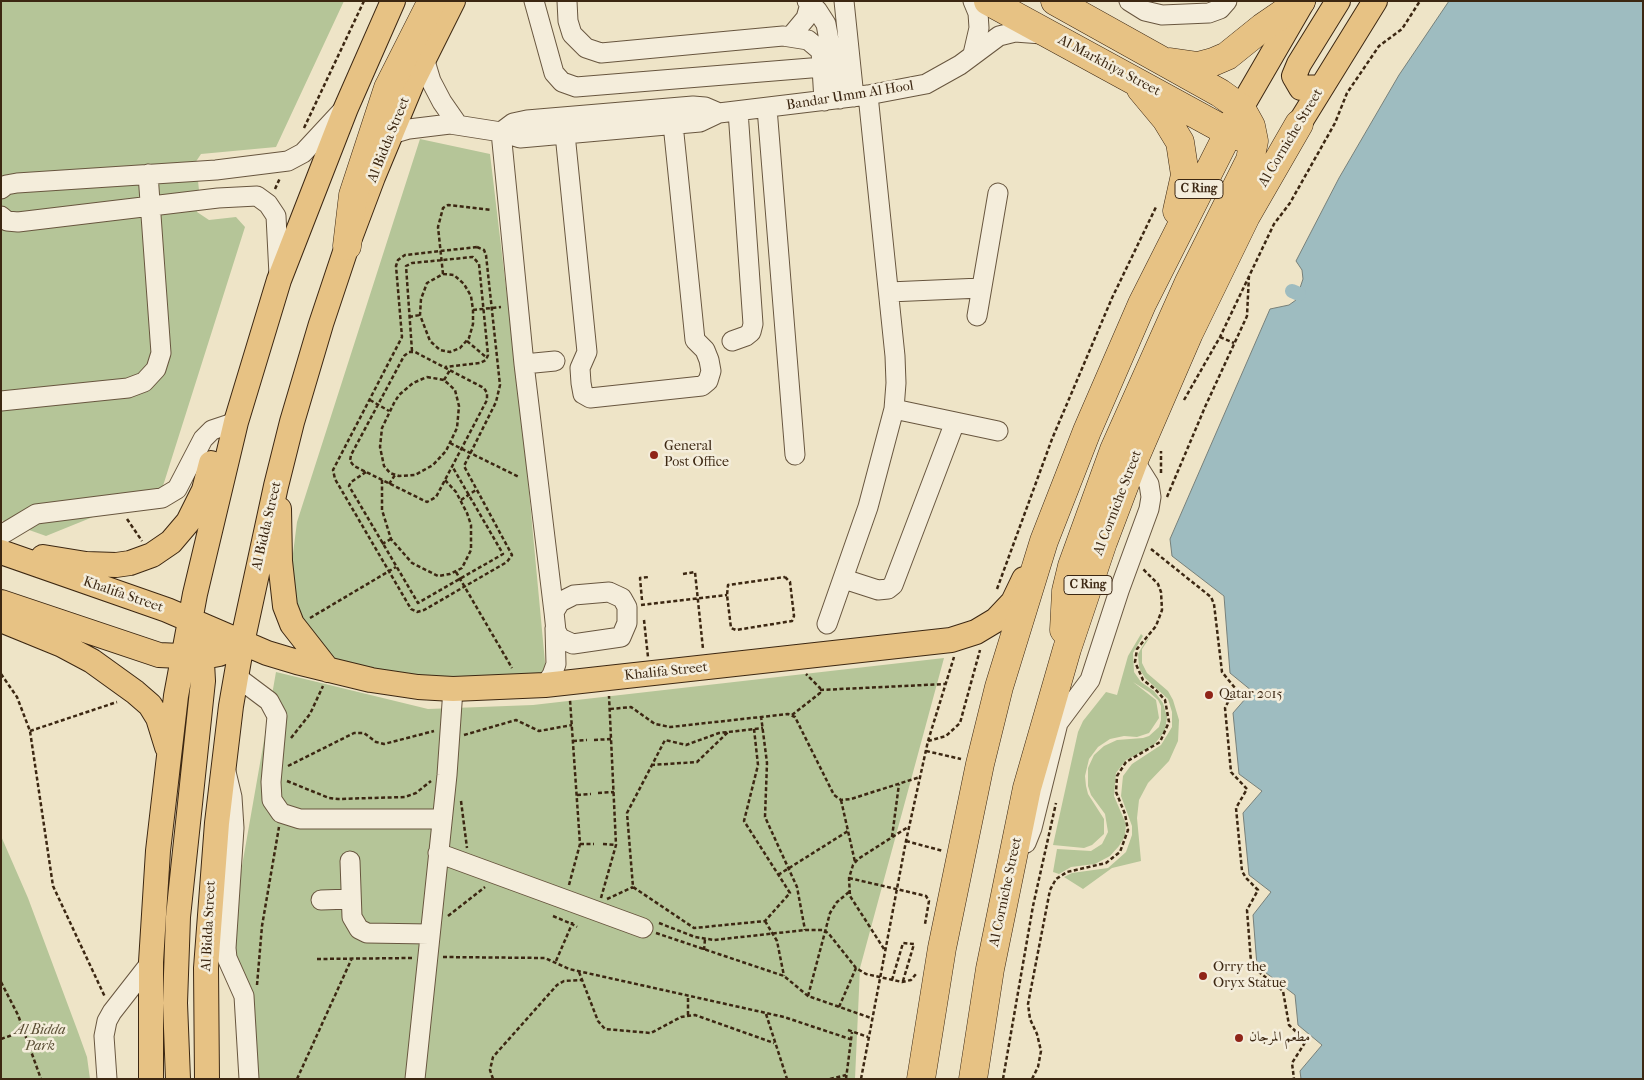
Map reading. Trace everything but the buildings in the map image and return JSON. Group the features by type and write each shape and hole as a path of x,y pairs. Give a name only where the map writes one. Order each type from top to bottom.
{"highway":[{"path":"347,246 353,195 388,88 432,1"},
{"name":"Al Markhiya Street","path":"988,1 1138,81 1228,132 1254,141"},
{"path":"1055,1 1220,93 1241,108 1251,126 1254,141 1250,160 1221,214 1147,372 1088,520 1066,591 1064,631 1067,649"},
{"path":"1164,61 1198,66 1227,56 1263,27 1302,1"},
{"path":"1138,81 1142,91 1177,135 1185,162 1184,186 1169,246"},
{"name":"C Ring","path":"921,1079 937,976 960,855 980,764 999,687 1044,541 1112,370 1169,246 1241,108"},
{"path":"1254,141 1274,138 1298,124"},
{"name":"Al Corniche Street","path":"973,1079 990,969 1034,764 1067,649 1103,542 1134,460 1178,357 1216,276 1264,183 1298,124"}],"main road":[{"path":"178,1079 175,1003 178,917 189,793 201,700 193,657 191,621 195,594 236,422 279,280 346,108 393,1"},
{"name":"Al Bidda Street","path":"207,1079 206,968 211,880 224,763 242,643 276,486 318,332 347,246 424,58 453,1"},
{"name":"C Ring","path":"1241,108 1302,1"},
{"path":"1321,87 1301,88 1294,76 1298,64 1338,1"},
{"name":"Al Corniche Street","path":"1298,124 1375,1"},
{"path":"8,554 86,564 116,565 130,563 152,555 171,542 188,522 204,490 217,444 236,422"},
{"path":"276,486 280,516 281,584 285,606 292,624 328,670"},
{"name":"Khalifa Street","path":"8,554 191,621 267,653 371,680 418,687 453,689 534,686 938,642 964,636 987,627 1013,602 1019,593 1031,560 1044,541"},
{"path":"1,602 159,655 193,657 218,654 242,643"},
{"path":"1,620 62,645 92,661 135,692 150,705 158,718 169,758"},
{"path":"151,1079 152,962 158,851 169,758 193,657"}],"street":[{"path":"534,1 554,73 562,82 576,87 823,67"},
{"path":"567,1 568,21 572,34 586,48 601,53 791,36 815,44 820,51 823,67 846,98"},
{"path":"844,1 846,98"},
{"path":"972,1 978,13 979,28 973,54"},
{"path":"1131,2 1150,13 1172,8 1210,13 1220,9 1227,1"},
{"path":"791,36 806,18 809,2"},
{"path":"809,2 822,17 829,33 846,98 889,292 896,356 894,409 870,499 827,624"},
{"name":"Bandar Umm Al Hool","path":"392,134 426,126 458,125 501,132 520,138 700,122 719,113 846,98 926,84 943,76 989,42 1006,33 1052,35"},
{"path":"424,58 431,81 442,102 458,125"},
{"name":"Bandar Umm Al Hool","path":"501,132 513,123 526,120 692,106 705,107 719,113"},
{"path":"1,189 6,185 16,183 216,170 280,163 296,158 346,108"},
{"path":"767,108 794,455"},
{"path":"732,341 751,332 753,324 738,111"},
{"path":"565,134 587,352 580,368 581,383 583,394 590,398 702,386 708,381 711,371 709,360 705,350 695,340 673,124"},
{"path":"501,132 524,364 554,620 556,664 552,675 534,686"},
{"path":"248,166 254,180 250,195"},
{"path":"216,170 208,181 208,188 218,198"},
{"path":"1,401 128,388 136,386 151,376 156,369 161,353 148,174"},
{"path":"977,316 998,193"},
{"path":"1,216 7,221 18,222 218,198 257,196 268,204 276,216 279,280"},
{"path":"889,292 982,288"},
{"path":"524,364 555,360"},
{"path":"894,409 998,430"},
{"path":"1,535 36,514 162,498 172,494 177,489 203,439 212,430 236,422"},
{"path":"844,579 878,590 893,585 955,422"},
{"path":"1010,869 1032,828 1058,724 1086,688 1094,672 1119,591 1149,509 1151,497 1149,484 1134,460"},
{"path":"609,592 635,606 628,616 625,630 615,640 568,643 560,638 554,620 560,602 569,596 609,592"},
{"path":"236,677 274,708 278,725 272,775 272,800 281,814 300,819 442,820"},
{"path":"415,1079 447,775 453,689"},
{"path":"224,763 232,797 234,828 226,948 227,958 244,996 249,1079"},
{"path":"438,853 499,876 649,925"},
{"path":"350,861 353,922 363,931 429,934"},
{"path":"321,900 351,899"},
{"path":"107,1079 104,1036 112,1012 152,962"}],"path":[{"path":"302,131 364,1"},
{"path":"1180,407 1220,336 1274,224 1290,203 1335,123 1347,93 1379,46 1402,29 1420,1"},
{"path":"1001,575 1052,439 1112,298 1158,204"},
{"path":"443,274 438,227 443,208 448,205 491,210"},
{"path":"479,247 484,250 486,255 500,391 469,452 464,466 512,555 507,562 417,612 411,609 333,473 402,337 396,266 398,260 405,255 440,251 479,247"},
{"path":"412,351 406,266 412,263 469,256 476,258 479,264 487,358"},
{"path":"1163,502 1168,497 1248,312 1249,273"},
{"path":"443,274 454,276 464,284 471,296 473,324 467,342 456,350 440,350 425,334 420,315 421,299 427,283 443,274"},
{"path":"473,310 501,307"},
{"path":"409,317 420,315"},
{"path":"1220,336 1234,343"},
{"path":"467,342 487,358"},
{"path":"412,351 484,388 487,393 486,400 436,497 427,502 354,466 350,458 404,356 412,351"},
{"path":"444,367 480,363 487,358"},
{"path":"444,380 450,370"},
{"path":"427,377 444,380 455,390 459,406 457,428 450,443 440,459 428,470 408,477 395,475 384,466 380,447 382,428 389,411 400,395 413,383 427,377"},
{"path":"370,400 389,411"},
{"path":"450,443 519,477"},
{"path":"1161,479 1162,448"},
{"path":"366,472 351,482 349,486 418,603 502,554 452,466"},
{"path":"389,484 395,475"},
{"path":"382,480 382,510 391,539 404,555 422,569 438,576 456,572 466,563 471,550 470,525 461,500 445,480"},
{"path":"461,500 476,490"},
{"path":"117,504 148,548"},
{"path":"382,544 391,539"},
{"path":"1150,548 1210,597 1214,604 1222,672 1236,688 1225,708 1231,772 1247,789 1236,808 1242,871 1258,890 1246,910 1251,962 1254,968 1283,991 1289,1025 1306,1041 1292,1063 1294,1079"},
{"path":"309,619 396,567"},
{"path":"1032,1079 1038,1067 1041,1051 1037,1034 1030,1019 1028,1004 1050,890 1056,879 1067,872 1106,863 1120,852 1128,830 1125,814 1116,792 1118,776 1126,762 1160,742 1169,722 1165,700 1143,680 1135,662 1140,643 1160,618 1162,601 1158,584 1142,568"},
{"path":"456,572 534,686"},
{"path":"683,574 695,572 704,667"},
{"path":"649,577 640,578 635,606 650,673"},
{"path":"785,577 790,582 793,619 786,623 734,630 730,626 727,595 727,588 730,583 785,577"},
{"path":"635,606 727,595"},
{"path":"861,1079 909,826 928,740 956,648"},
{"path":"928,740 946,736 960,723 980,649"},
{"path":"801,668 820,690"},
{"path":"274,752 295,734 310,714 328,670"},
{"path":"1,674 17,697 30,731 54,886 112,1012"},
{"path":"820,690 946,684"},
{"path":"600,902 616,845 609,689"},
{"path":"610,710 631,707 662,726 783,714 792,715 815,699 820,690"},
{"path":"568,890 580,844 570,694"},
{"path":"30,731 121,700"},
{"path":"792,715 834,795 841,800 851,799 920,777"},
{"path":"760,716 767,763 765,817 797,887 805,930"},
{"path":"272,775 354,733 364,733 376,742 384,744 432,730 450,735 465,735 516,720 539,731 572,725"},
{"path":"633,887 627,813 665,740 686,745 719,733 763,728"},
{"path":"633,887 694,928 765,920 790,893 744,821 758,765 754,729"},
{"path":"651,765 697,762 728,732"},
{"path":"594,740 611,738"},
{"path":"573,741 588,740"},
{"path":"926,751 980,764"},
{"path":"272,775 329,798 338,799 410,796 421,790 438,776 447,775 458,780 468,852"},
{"path":"892,837 899,784"},
{"path":"598,793 614,792"},
{"path":"577,795 591,794"},
{"path":"1003,1079 1033,906 1058,794"},
{"path":"841,800 855,862 850,878 849,892 884,950"},
{"path":"258,990 262,926 281,814"},
{"path":"855,862 909,826"},
{"path":"778,875 848,831"},
{"path":"906,841 960,855"},
{"path":"580,844 594,844"},
{"path":"603,844 616,845"},
{"path":"444,919 499,876"},
{"path":"850,878 928,898 924,930"},
{"path":"600,902 633,887"},
{"path":"808,996 824,930 833,906 849,892"},
{"path":"600,902 609,905"},
{"path":"553,916 572,923 577,927"},
{"path":"765,920 774,934 780,950 784,976"},
{"path":"555,962 572,923"},
{"path":"649,925 704,939 824,930 856,968 879,978 902,982 914,978 918,966"},
{"path":"649,925 704,950 784,976 808,996 872,1018"},
{"path":"691,935 694,928"},
{"path":"704,939 704,950"},
{"path":"892,980 903,943 914,944 902,982"},
{"path":"317,959 535,956 555,962 569,969 801,1022 850,1040"},
{"path":"296,1079 352,958"},
{"path":"840,1007 856,968"},
{"path":"579,971 598,1021 605,1029 651,1033 688,1015 774,1042"},
{"path":"493,1079 490,1070 493,1058 558,985 564,981 582,980"},
{"path":"1,982 24,1030 41,1079"},
{"path":"688,996 688,1015"},
{"path":"766,1013 787,1079"},
{"path":"1,1038 24,1030"},
{"path":"830,1079 846,1077 850,1031 868,1037"}],"green space":[{"path":"1,1 344,1 276,147 201,154 193,166 197,171 200,200 197,212 209,220 236,217 245,227 162,489 46,536 1,520"},
{"path":"420,139 490,154 524,438 546,673 464,678 401,675 344,665 309,640 289,585 297,522"},
{"path":"1141,634 1143,636 1133,653 1134,672 1141,682 1154,691 1163,703 1167,717 1165,731 1153,746 1126,760 1116,773 1114,796 1126,824 1125,836 1119,846 1110,856 1095,864 1071,867 1059,874 1053,872 1057,849 1091,851 1102,844 1108,832 1105,814 1091,795 1088,786 1088,768 1094,755 1104,746 1117,740 1143,738 1149,736 1159,727 1161,706 1158,700 1133,682 1156,700 1159,718 1149,733 1137,737 1124,736 1110,739 1098,747 1089,759 1085,776 1086,786 1088,794 1104,819 1104,834 1092,845 1084,848 1053,845 1078,732 1083,721 1106,692 1117,695 1128,656"},
{"path":"1150,637 1142,649 1142,663 1147,673 1168,691 1173,700 1179,720 1178,741 1169,761 1148,783 1139,800 1137,818 1141,861 1112,868 1083,889 1064,877 1072,873 1108,868 1126,852 1132,835 1132,826 1121,796 1123,776 1132,764 1161,745 1172,727 1172,712 1168,699 1145,678 1139,668 1138,654"},
{"path":"944,658 860,968 855,1079 255,1079 232,923 276,672 428,709 533,705"},
{"name":"Al Bidda Park","path":"1,836 28,898 78,1032 87,1057 90,1079 1,1079"}],"water":[{"path":"1449,1 1643,1 1643,1079 1301,1079 1300,1071 1322,1045 1298,1025 1295,995 1257,966 1253,915 1271,892 1249,875 1243,813 1262,791 1239,774 1233,713 1252,691 1230,673 1224,596 1172,556 1170,539 1270,309 1289,305 1296,300 1303,279 1302,270 1296,261 1339,178 1399,75"}],"waterway":[{"path":"1292,291 1299,294"}],"place":[{"name":"General Post Office","path":"654,455"},
{"name":"Qatar 2015","path":"1209,695"},
{"name":"Orry the Oryx Statue","path":"1203,976"},
{"name":"مطعم المرجان","path":"1239,1038"}]}
